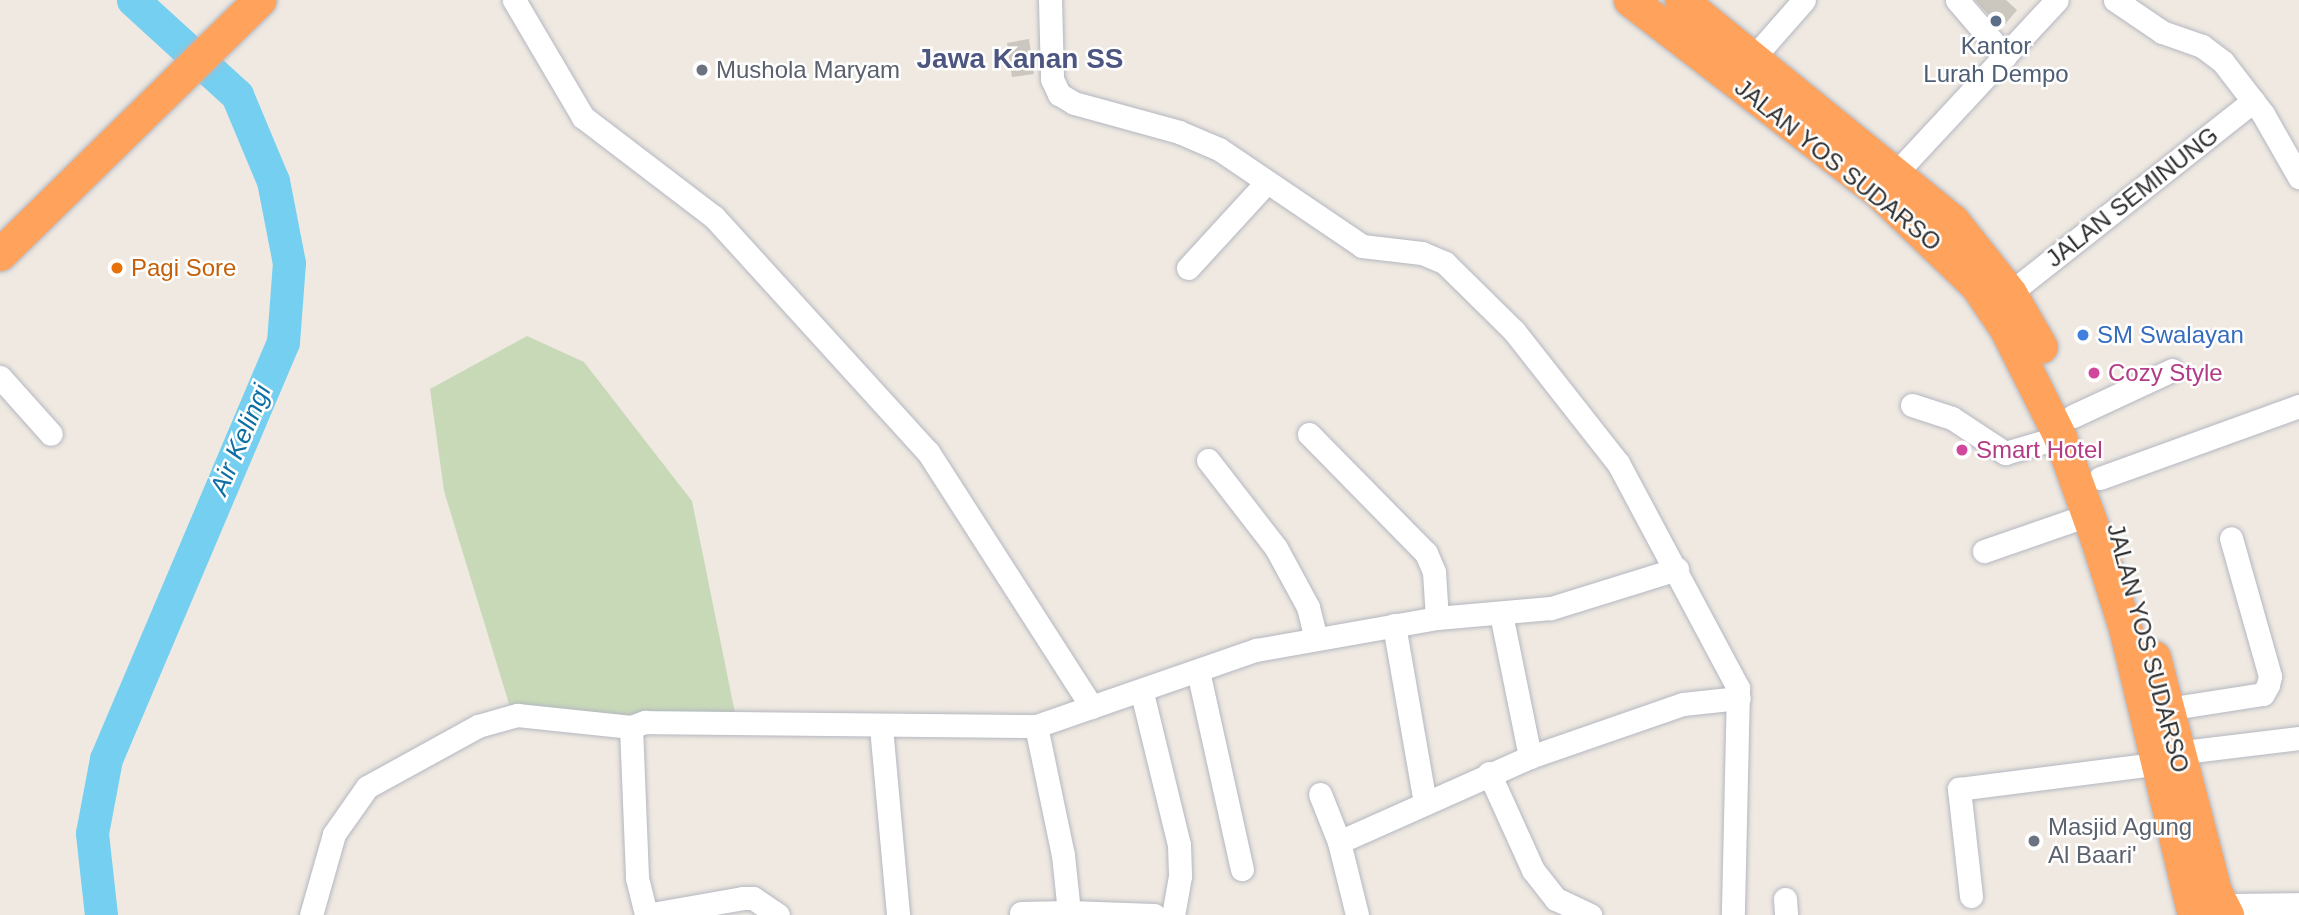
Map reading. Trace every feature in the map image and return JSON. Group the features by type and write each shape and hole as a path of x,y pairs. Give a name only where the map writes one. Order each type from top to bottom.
{"highway":[{"name":"JALAN YOS SUDARSO","path":"1630,0 1677,7 1753,58 1954,221 2010,293 2066,426 2100,478 2167,709 2162,757"},
{"path":"0,254 258,1"},
{"name":"JALAN YOS SUDARSO","path":"1677,7 1937,242 1977,286 2040,369"},
{"name":"JALAN YOS SUDARSO","path":"2066,426 2088,515 2209,911"}],"street":[{"path":"514,0 583,117 714,217 928,452 1092,707"},
{"path":"1050,0 1050,65 1059,94 1074,103 1179,132 1219,149 1265,184 1362,246 1422,253 1463,278 1514,331 1619,463 1737,682 1739,698 1733,915"},
{"path":"1753,58 1804,0"},
{"path":"1957,0 2005,56"},
{"path":"1896,173 2057,0"},
{"path":"2115,0 2162,32 2202,46 2223,62 2253,101 2299,177"},
{"name":"JALAN SEMINUNG","path":"2010,293 2253,101"},
{"path":"1188,268 1265,184"},
{"path":"1912,405 1952,418 2005,453 2066,426 2172,370"},
{"path":"0,377 51,434"},
{"path":"2100,478 2299,406"},
{"path":"1309,434 1426,553 1434,572 1437,618"},
{"path":"1208,460 1276,548 1308,607 1316,638"},
{"path":"1984,551 2088,515"},
{"path":"2167,709 2263,694 2268,685 2270,676 2231,538"},
{"path":"312,915 334,834 367,787 384,775 478,726 517,715 631,727 645,722 881,727 1036,726 1142,693 1256,650 1437,618 1551,608 1676,569"},
{"path":"1501,614 1530,758"},
{"path":"1394,625 1425,802"},
{"path":"1198,671 1242,869"},
{"path":"1142,693 1179,845 1180,876 1173,915"},
{"path":"1339,842 1489,773 1530,758 1683,704 1739,698"},
{"path":"1036,726 1063,855 1069,912"},
{"path":"631,727 637,878 646,915 743,898 753,898 778,915"},
{"path":"881,727 898,915"},
{"path":"1971,896 1959,789 2299,737"},
{"path":"1489,773 1533,870 1556,899 1591,915"},
{"path":"1320,794 1339,842 1357,915"},
{"path":"2209,911 2299,904"},
{"path":"1021,914 1069,912 1154,915"}],"green space":[{"path":"527,336 584,362 692,501 736,718 630,721 510,707 444,491 430,389"}],"building":[{"name":"Kantor Lurah Dempo","path":"1975,0 2006,0 2017,10 2001,29"},
{"path":"1029,39 1034,74 1012,77 1007,43"}],"waterway":[{"name":"Air Kelingi","path":"101,915 92,833 106,759 283,342 289,263 273,181 237,95 133,0"}],"place":[{"name":"Kantor Lurah Dempo","path":"1996,21"},
{"name":"Mushola Maryam","path":"702,70"},
{"name":"Pagi Sore","path":"117,268"},
{"name":"SM Swalayan","path":"2083,335"},
{"name":"Cozy Style","path":"2094,373"},
{"name":"Smart Hotel","path":"1962,450"},
{"name":"Masjid Agung Al Baari'","path":"2034,841"}],"district":[{"name":"Jawa Kanan SS","path":"1020,59"}]}
